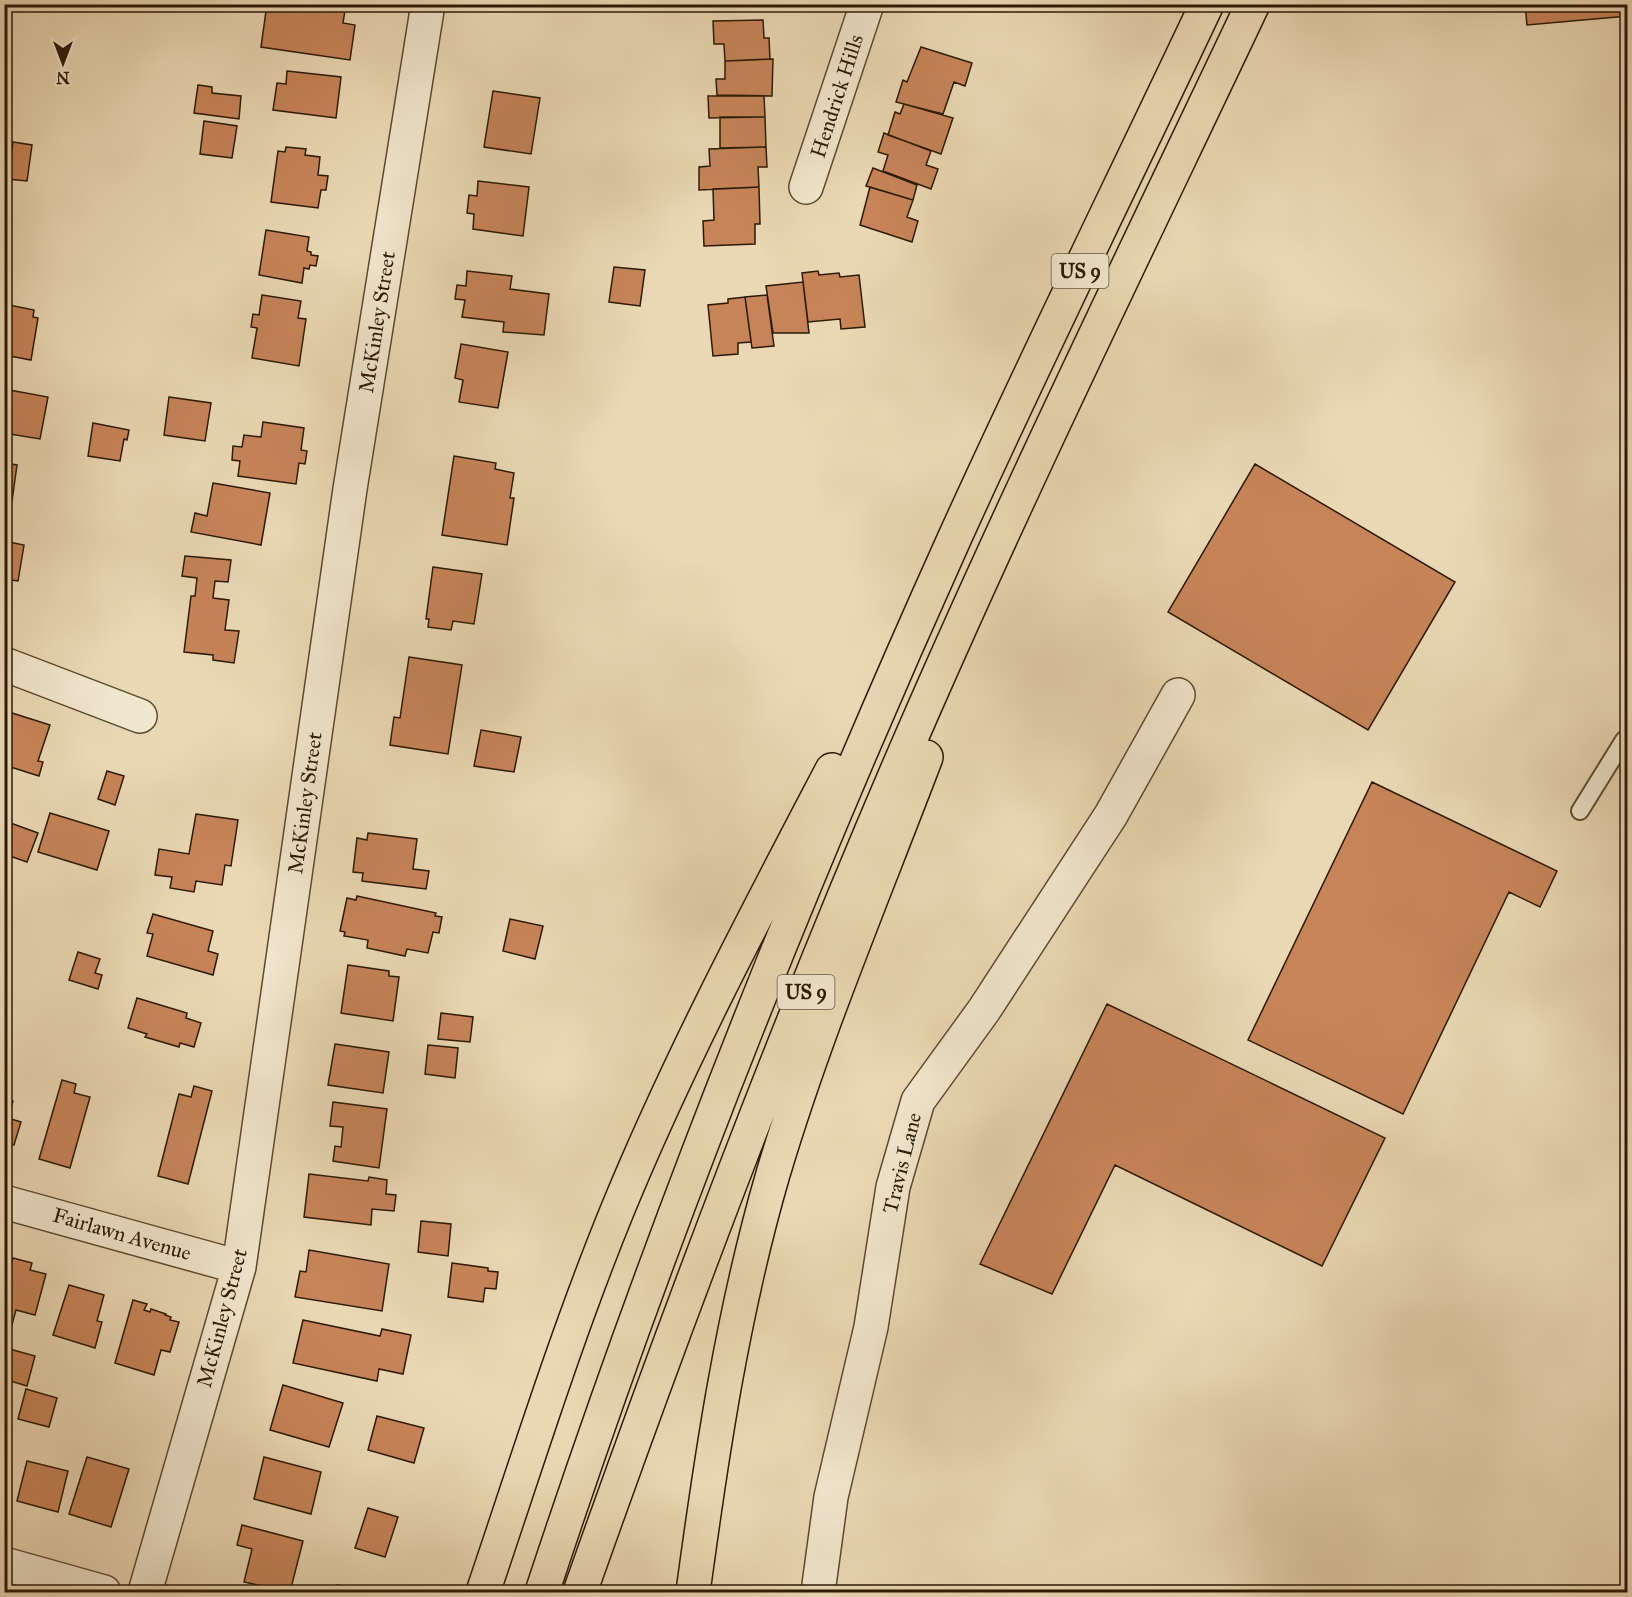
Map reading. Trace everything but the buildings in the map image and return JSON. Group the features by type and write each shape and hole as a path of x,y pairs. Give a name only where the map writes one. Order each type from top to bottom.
{"highway":[{"name":"US 9","path":"542,1590 615,1377 709,1127 820,848 955,538 1207,4"},
{"name":"US 9","path":"580,1593 694,1278 824,947 907,747 1062,403 1254,4"},
{"path":"693,1593 713,1444 749,1264 774,1173 835,995 1062,403"},
{"path":"483,1593 586,1293 617,1211 651,1135 754,921 955,538"}],"street":[{"name":"McKinley Street","path":"145,1593 239,1267 349,500 428,4"},
{"name":"Hendrick Hills","path":"806,188 867,4"},
{"path":"4,664 140,716"},
{"name":"Travis Lane","path":"818,1593 831,1497 871,1327 893,1187 918,1101 984,1010 1111,815 1178,695"},
{"name":"Fairlawn Avenue","path":"4,1202 239,1267"},
{"path":"4,1564 104,1593"}],"lane":[{"path":"1580,811 1624,740 1628,740"}]}
